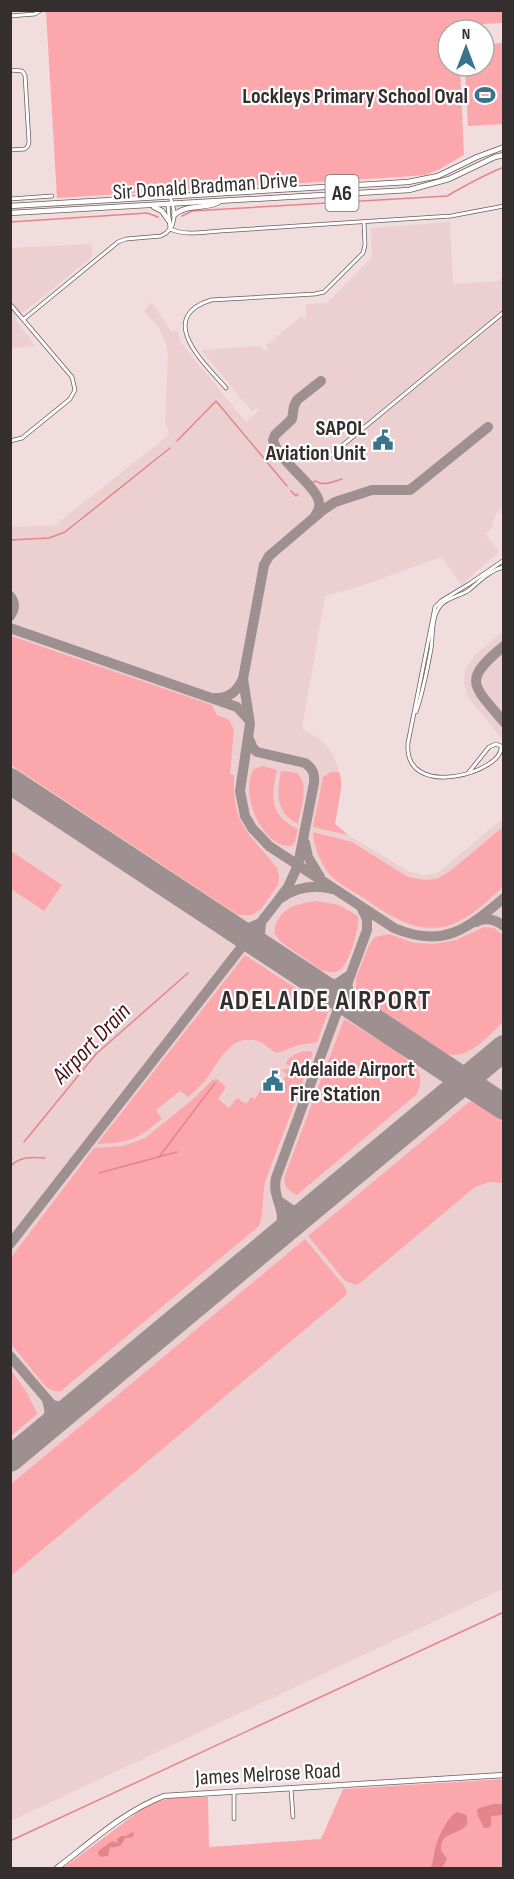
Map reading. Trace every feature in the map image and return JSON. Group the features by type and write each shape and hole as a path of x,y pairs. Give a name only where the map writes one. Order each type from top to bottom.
{"main road":[{"name":"Sir Donald Bradman Drive","path":"10,206 408,182 438,176 504,147"},
{"name":"Sir Donald Bradman Drive","path":"10,213 409,190 449,180 504,154"},
{"path":"174,215 190,207 213,206 222,201"},
{"path":"149,206 162,211 169,221"},
{"name":"James Melrose Road","path":"57,1869 122,1819 150,1801 164,1796 504,1775"}],"street":[{"path":"10,16 34,14 41,10"},
{"path":"10,70 22,71 25,75 29,142 25,149 10,150"},
{"path":"10,199 52,196"},
{"path":"170,197 170,229"},
{"path":"24,319 118,242 166,234 174,223 170,204"},
{"path":"170,229 193,234 209,231 451,216 504,206"},
{"path":"226,388 188,341 186,325 191,312 211,300 324,292 363,253 364,222"},
{"path":"10,304 72,377 75,390 70,399 22,438 10,441"},
{"path":"326,459 504,312"},
{"path":"469,772 489,747 496,744 501,746 498,757 489,764 461,776 445,777 429,775 414,768 408,749 435,606 504,560"},
{"path":"414,717 423,688 438,610 444,602 465,592 493,571 504,567"},
{"path":"291,1789 293,1817"},
{"path":"234,1792 234,1819"}],"shaded area":[{"path":"503,10 503,23 496,23 496,18 436,18 436,78 461,78 464,155 438,170 425,175 400,177 57,198 46,11"},
{"name":"Lockleys Primary School Oval","path":"496,43 503,43 503,124 468,126 466,78 496,78"},
{"name":"ADELAIDE AIRPORT","path":"450,222 453,284 499,281 503,275 503,508 496,514 492,528 486,534 499,552 461,585 442,557 358,587 325,596 302,729 326,745 338,767 341,789 335,824 345,833 410,872 424,875 440,871 503,818 503,1589 11,1821 10,527 55,525 169,435 165,419 168,353 159,328 144,311 151,302 171,331 178,331 181,343 246,422 259,410 257,408 252,412 201,350 261,346 265,351 268,349 266,345 302,316 304,319 306,317 306,304 327,303 372,257 371,228"},
{"path":"91,244 93,256 15,319 35,346 11,348 11,248"},
{"path":"503,631 503,740 468,697 464,683 465,670 475,655"},
{"path":"11,636 212,705 217,715 229,720 234,729 230,774 234,775 234,792 239,817 244,827 277,868 279,877 278,885 261,909 252,915 238,915 11,765"},
{"path":"263,766 277,770 274,804 282,818 298,829 295,842 291,846 280,844 270,838 262,828 251,804 250,779 254,769"},
{"path":"281,771 297,773 303,784 304,797 298,824 281,808 279,787"},
{"path":"331,772 339,772 341,779 335,824 348,835 313,827 323,777"},
{"path":"503,827 503,887 463,919 447,926 434,928 400,920 379,909 336,880 329,874 320,859 313,832 352,842 408,877 425,880 436,879 449,872"},
{"path":"11,851 62,885 44,911 11,889"},
{"path":"316,901 339,905 358,916 350,953 340,970 335,972 321,970 281,942 274,933 279,918 288,909"},
{"path":"484,927 494,928 503,935 503,1022 478,1046 463,1054 447,1054 362,998 356,989 356,978 369,945 375,937 389,934 415,943 434,944 456,940"},
{"path":"245,955 329,1010 317,1042 299,1045 277,1053 257,1041 248,1039 240,1041 232,1045 205,1081 188,1097 180,1091 156,1110 162,1119 146,1131 125,1141 97,1144"},
{"path":"344,1019 406,1058 418,1071 419,1089 417,1094 297,1195 286,1187 285,1175"},
{"path":"309,1051 313,1053 307,1069 299,1069 286,1064 295,1054"},
{"path":"288,1069 305,1076 265,1182 259,1226 61,1391 54,1391 46,1387 11,1344 10,1258 94,1148 123,1146 145,1138 192,1100 212,1080 217,1079 226,1087 218,1099 229,1108 237,1098 246,1104 251,1097 255,1099 263,1086 275,1093 287,1074 281,1070"},
{"path":"472,1101 503,1122 503,1183 489,1182 475,1187 360,1283 356,1285 345,1281 308,1236"},
{"path":"305,1239 345,1287 347,1292 345,1296 11,1576 11,1484"},
{"path":"10,1369 26,1391 37,1413 11,1436"},
{"path":"503,1779 503,1868 63,1868 149,1804 171,1798 208,1797 209,1847 321,1839 343,1789"},
{"path":"493,1804 503,1804 503,1815 491,1816 491,1825 484,1828 477,1809"},
{"path":"457,1812 466,1815 467,1825 443,1840 441,1850 447,1859 442,1868 430,1868 436,1844 446,1823"},
{"path":"133,1832 133,1837 125,1838 119,1846 110,1847 108,1856 101,1857 98,1854 98,1851 113,1841 117,1843 117,1839 121,1836"}],"waterway":[{"path":"182,216 192,211 447,196 504,167"},
{"path":"10,222 147,213 158,217"},
{"path":"177,441 216,401 287,486"},
{"path":"10,540 49,538 65,532 170,448"},
{"name":"Airport Drain","path":"313,482 325,484 342,479"},
{"name":"Airport Drain","path":"291,491 296,496 298,494"},
{"name":"Airport Drain","path":"24,1142 96,1054 188,973"},
{"path":"159,1157 215,1083"},
{"path":"99,1173 177,1152"},
{"path":"10,1167 22,1159 45,1158"},
{"path":"10,1841 504,1612"}],"taxiway":[{"path":"315,516 319,506 316,495 282,456 273,440 275,435 292,419 297,400 321,381"},
{"path":"488,427 410,490 372,490 335,502 269,556 264,565 243,679 250,724 240,791 245,816 252,828 269,846 394,928 427,937 441,936 466,927 504,898"},
{"path":"10,596 14,606 10,616"},
{"path":"10,628 237,707 247,718"},
{"path":"504,646 482,667 476,683 479,691 504,722"},
{"path":"216,698 232,693 243,679"},
{"path":"10,1244 288,887 298,865 314,774 305,763 257,752 249,739"},
{"path":"305,843 308,857 320,877"},
{"path":"281,898 293,891 305,888 332,889"},
{"path":"274,1240 282,1221 275,1187 276,1178 367,930 367,919 362,909"},
{"path":"476,922 490,919 504,926"},
{"path":"261,923 260,935 267,950"},
{"path":"231,927 246,929 258,924"},
{"path":"319,985 335,985 350,975"},
{"path":"348,987 349,998 357,1010"},
{"path":"280,1202 292,1210 309,1210"},
{"path":"10,1356 52,1405 66,1408 75,1406"},
{"path":"43,1432 49,1416 47,1400"}],"runway":[{"path":"10,781 504,1107"},
{"path":"10,1459 504,1048"}],"place":[{"name":"Lockleys Primary School Oval","path":"485,95"},
{"name":"SAPOL Aviation Unit","path":"383,440"},
{"name":"Adelaide Airport Fire Station","path":"273,1081"}],"district":[{"name":"ADELAIDE AIRPORT","path":"326,999"}]}
